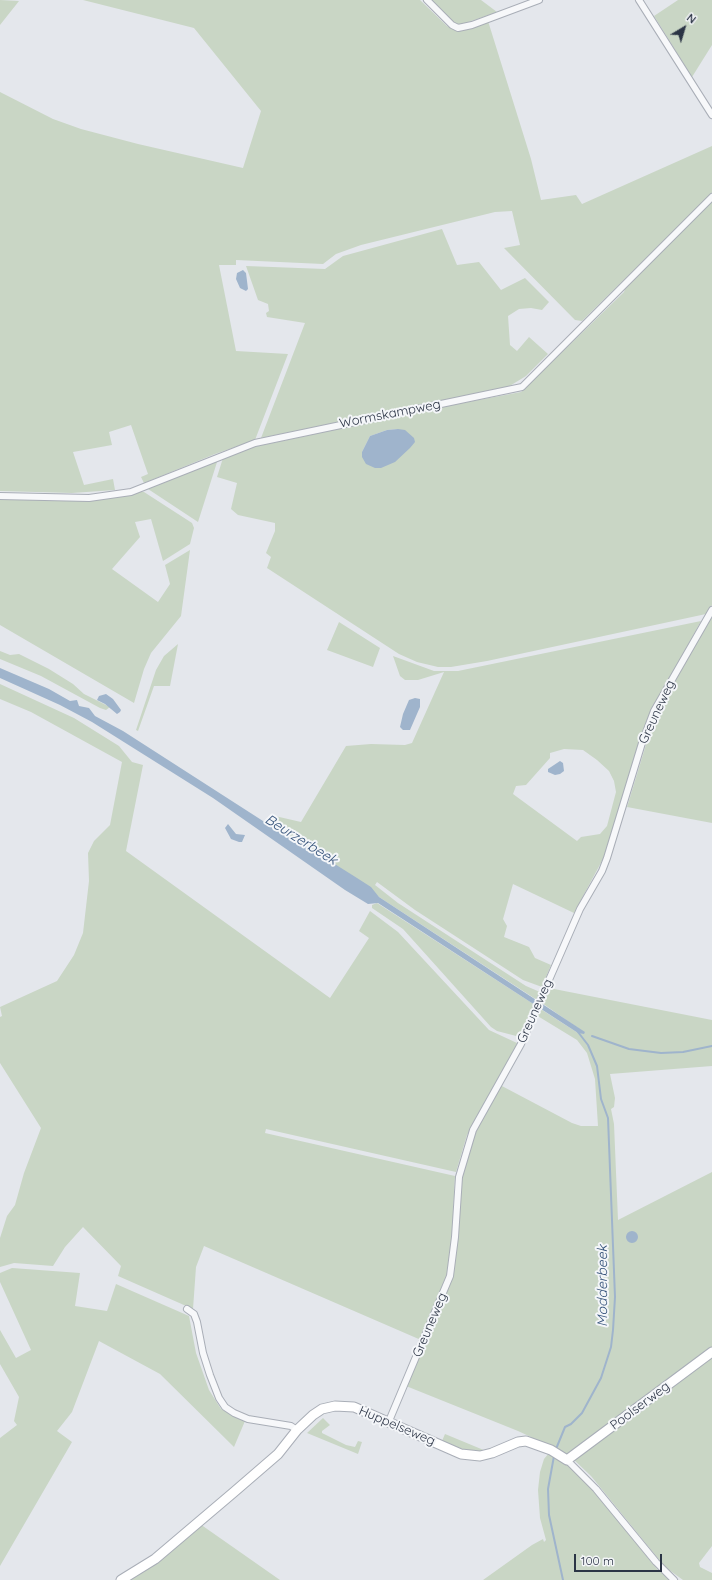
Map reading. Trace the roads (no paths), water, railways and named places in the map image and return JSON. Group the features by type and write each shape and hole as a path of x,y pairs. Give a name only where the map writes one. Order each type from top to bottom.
{"street":[{"path":"427,0 452,25 458,28 472,25 539,0"},
{"path":"639,0 712,115"},
{"name":"Wormskampweg","path":"0,496 88,498 131,492 255,443 522,387 712,197"},
{"name":"Greuneweg","path":"389,1421 450,1276 455,1237 457,1188 467,1147 473,1130 521,1044 580,908 607,858 647,728 669,684 712,610"},
{"path":"187,1309 194,1314 210,1375 219,1398 225,1407 248,1419 292,1426 298,1430"},
{"name":"Poolserweg","path":"564,1457 712,1352"},
{"name":"Huppelseweg","path":"121,1580 160,1555 278,1454 313,1415 322,1408 335,1406 354,1407 389,1421 461,1454 480,1456 492,1453 518,1442 526,1441 551,1450 564,1457 596,1489 656,1562 674,1580"}],"water":[{"path":"243,270 246,273 248,289 246,291 240,288 236,279 237,273"},
{"path":"387,430 405,430 414,438 415,442 410,448 395,462 381,468 375,468 366,464 362,457 362,452 370,436"},
{"name":"Beurzerbeek","path":"0,668 49,689 70,701 77,700 79,706 89,708 95,716 123,731 277,830 314,851 371,887 379,897 585,1032 584,1034 578,1033 378,903 368,904 345,890 213,798 92,722 60,705 0,678"},
{"path":"106,694 113,699 121,710 117,714 105,704 97,700 99,696"},
{"path":"415,698 420,699 420,707 410,730 403,730 400,727 403,714 409,700"},
{"path":"560,761 563,763 564,771 555,775 548,772 548,769"},
{"path":"228,824 236,834 245,835 242,842 231,839 225,828"},
{"path":"634,1231 637,1232 637,1242 630,1243 627,1242 626,1235 627,1232"}],"waterway":[{"name":"Modderbeek","path":"556,1449 565,1427 571,1424 582,1413 601,1378 611,1347 615,1297 608,1118 601,1099 597,1066 588,1045 578,1032"},
{"name":"Beurzerbeek","path":"592,1036 629,1049 661,1053 683,1052 712,1046"},
{"name":"Modderbeek","path":"554,1456 548,1489 549,1515 563,1580"}]}
